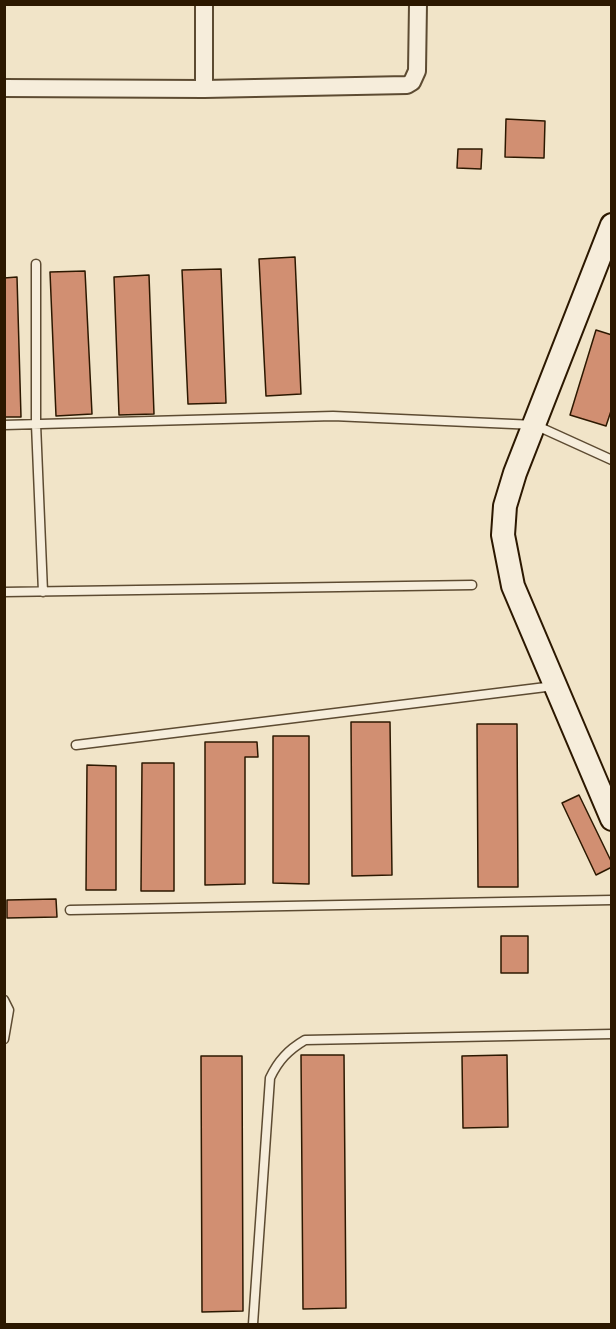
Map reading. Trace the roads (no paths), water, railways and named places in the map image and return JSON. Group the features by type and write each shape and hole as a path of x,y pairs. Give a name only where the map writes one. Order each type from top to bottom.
{"main road":[{"path":"612,225 505,506 503,535 513,586 612,819"}],"street":[{"path":"204,4 204,89"},
{"path":"4,88 204,89 406,85 412,82 417,71 418,4"}],"lane":[{"path":"36,264 36,424 43,592"},
{"path":"4,425 333,416 535,425 612,460"},
{"path":"4,592 472,585"},
{"path":"76,745 554,686"},
{"path":"70,910 612,900"},
{"path":"4,1000 9,1010 4,1039"},
{"path":"253,1324 270,1078 279,1062 293,1047 304,1040 612,1034"}]}
